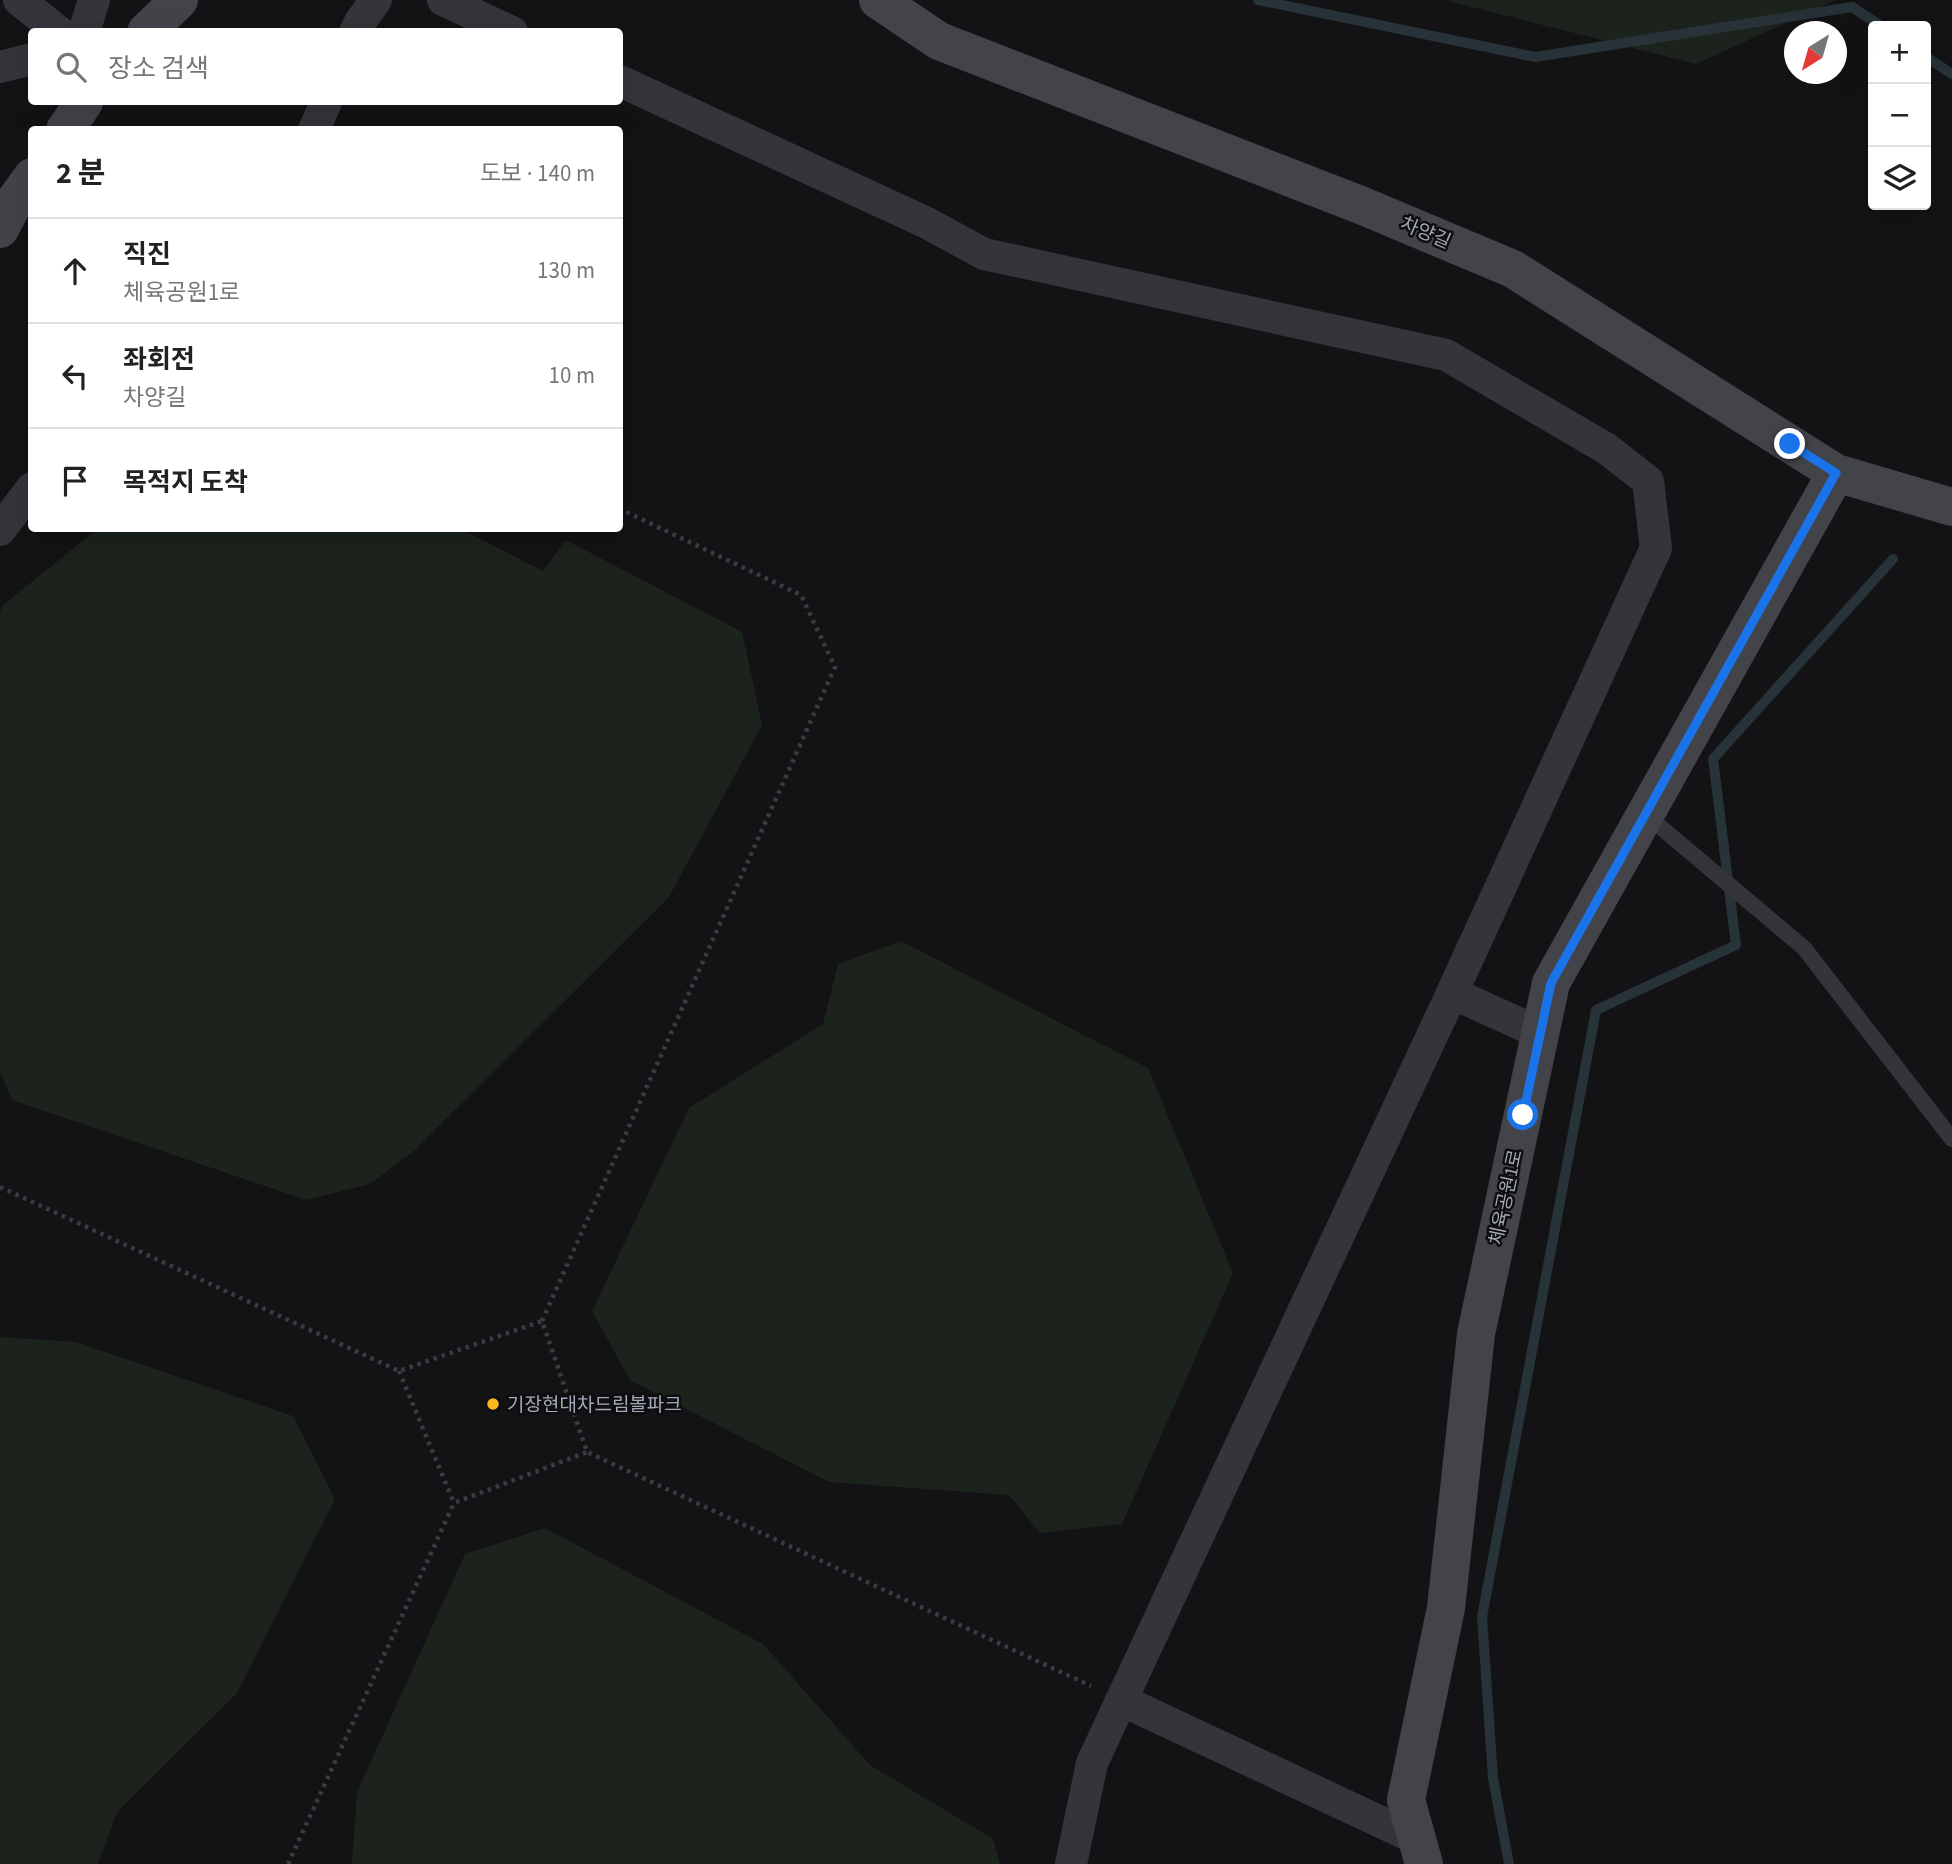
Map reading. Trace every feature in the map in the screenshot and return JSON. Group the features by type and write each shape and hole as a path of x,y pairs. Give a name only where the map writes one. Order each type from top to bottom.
{"street":[{"path":"19,0 54,28"},
{"path":"85,28 94,0"},
{"path":"150,28 179,0"},
{"path":"357,28 376,0"},
{"path":"443,0 503,28"},
{"name":"차양길","path":"877,0 939,41 1363,206 1513,269 1836,473 1952,508"},
{"path":"0,66 28,60"},
{"path":"623,82 927,223 984,254 1446,355 1607,449 1648,481 1656,548 1452,993 1092,1763 1071,1864"},
{"path":"68,126 82,105"},
{"path":"316,126 325,105"},
{"name":"체육공원1로","path":"1421,1852 1406,1800 1446,1608 1476,1334 1551,983 1836,473"},
{"path":"0,530 28,493"},
{"path":"1452,993 1540,1033"},
{"path":"1121,1700 1421,1852"}],"lane":[{"path":"1645,814 1804,948 1952,1139"}],"path":[{"path":"587,1452 542,1321 835,667 801,595 623,510"},
{"path":"0,1187 399,1371 454,1503"},
{"path":"399,1371 542,1321"},
{"path":"288,1864 454,1503 587,1452 1121,1700"}],"shaded area":[{"path":"1444,0 1836,0 1790,21 1784,21 1784,24 1696,64"},
{"path":"93,532 467,532 543,571 566,540 742,632 762,725 669,897 414,1151 370,1184 306,1200 12,1100 0,1071 2,606"},
{"path":"901,941 1148,1068 1233,1273 1122,1524 1040,1533 1009,1495 829,1482 630,1380 592,1311 689,1108 823,1024 838,964"},
{"path":"0,1337 76,1342 293,1416 335,1499 237,1693 117,1812 98,1864 0,1864"},
{"path":"545,1528 763,1644 870,1765 993,1839 1000,1864 352,1864 357,1792 465,1554"}],"waterway":[{"path":"1258,0 1535,57 1852,7 1873,21"},
{"path":"1931,60 1952,74"},
{"path":"1509,1864 1493,1778 1482,1617 1596,1010 1736,945 1713,759 1893,559"}],"place":[{"name":"기장현대차드림볼파크","path":"493,1404"}],"route":[{"path":"1523,1115 1551,983 1836,473 1790,444"}]}
